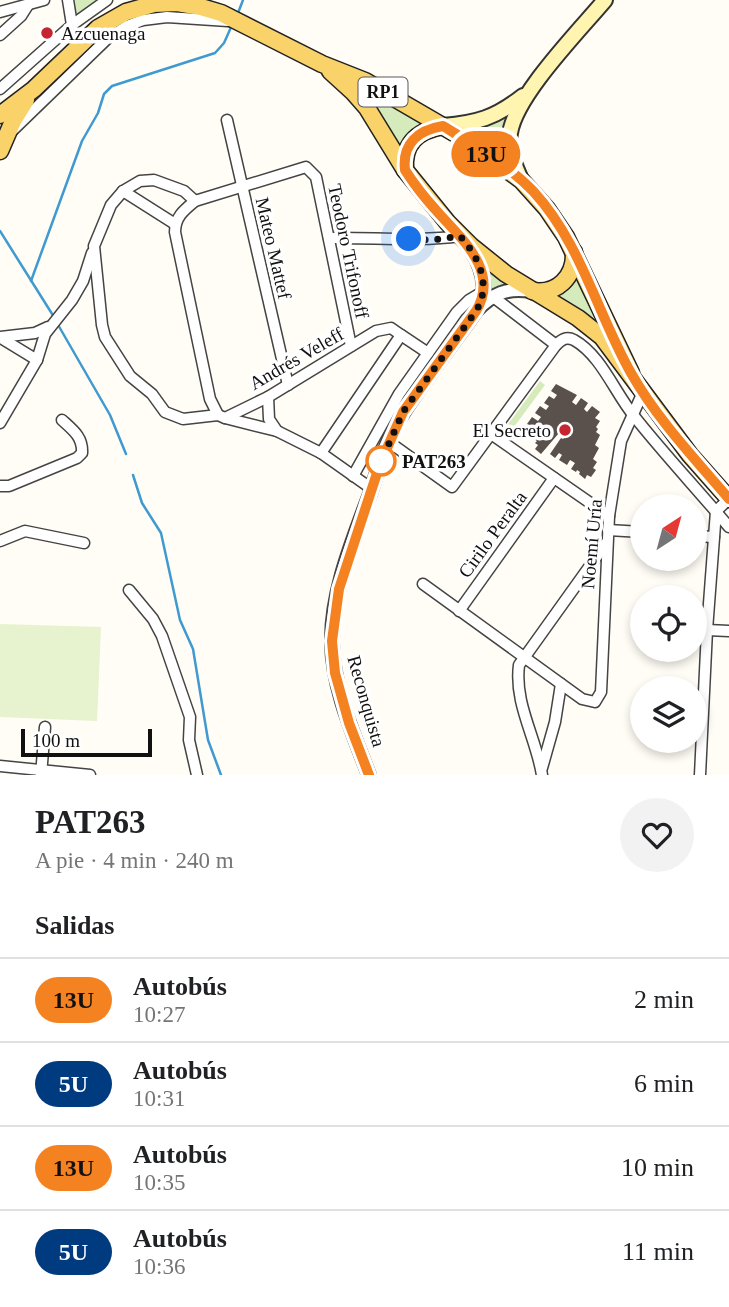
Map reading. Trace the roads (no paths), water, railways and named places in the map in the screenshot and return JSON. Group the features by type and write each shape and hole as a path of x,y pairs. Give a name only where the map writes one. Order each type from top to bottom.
{"main road":[{"path":"405,170 404,157 411,141 424,131 483,120 504,110 527,93 605,0"},
{"name":"RP1","path":"0,115 34,89 98,29 126,12 154,4 177,3 220,13 322,64 365,81 483,151 521,180 547,208 574,252 643,393 729,499"},
{"name":"RP1","path":"322,64 367,108 405,170 436,211 494,265 532,291"},
{"name":"RP1","path":"2,144 34,89"},
{"path":"521,180 509,142 512,124 527,93"},
{"path":"532,291 548,291 561,285 573,267 574,252"},
{"path":"532,291 597,332 631,373"}],"street":[{"path":"0,12 28,2 44,0"},
{"path":"68,0 72,25"},
{"path":"0,89 72,25 107,0"},
{"path":"194,0 220,13"},
{"path":"0,35 21,16 28,2"},
{"path":"2,144 108,38 127,26 143,20 167,17 239,22"},
{"name":"Mateo Mattef","path":"227,120 288,385"},
{"name":"Teodoro Trifonoff","path":"241,187 306,167 316,177 351,346"},
{"path":"0,423 37,360 45,334 72,300 83,281 108,211 123,191 140,181 154,180 184,191 195,201"},
{"path":"222,416 210,400 175,224 181,212 195,201 241,187"},
{"path":"123,191 175,224"},
{"path":"328,238 386,237 432,240 460,236 478,261 488,293 559,342"},
{"path":"94,246 105,337 130,376 152,394 165,412 183,419 222,416 277,431 321,453 372,489"},
{"path":"353,476 379,428 428,354 469,300 488,293 509,290 532,291"},
{"name":"Reconquista","path":"369,775 345,711 335,673 332,641 339,589 372,489 403,412 488,293"},
{"path":"0,337 35,334 52,325"},
{"name":"Andrés Veleff","path":"222,416 268,397 376,331 391,328 401,335"},
{"path":"321,453 401,335 428,354"},
{"path":"0,337 37,360"},
{"path":"389,442 452,487 559,342 570,338 588,352 632,415 729,527"},
{"name":"Noemí Uría","path":"561,684 582,699 595,702 601,692 608,530 621,441 643,393"},
{"path":"268,397 269,419 277,431"},
{"path":"0,486 9,486 77,458 82,453 83,444 78,435 62,420"},
{"path":"491,434 610,516"},
{"name":"Cirilo Peralta","path":"458,611 554,478"},
{"path":"729,499 716,512 707,630 729,631"},
{"path":"608,530 630,531"},
{"path":"0,541 24,531 84,543"},
{"path":"707,537 714,537"},
{"path":"542,773 519,699 519,665 607,542"},
{"path":"423,584 561,684 542,773"},
{"path":"129,590 153,619 162,636 190,717 189,740 197,775"},
{"path":"700,775 705,662"},
{"path":"41,773 46,727"},
{"path":"0,766 41,773 90,775"}],"waterway":[{"path":"238,13 243,0"},
{"path":"31,281 82,141 98,113 104,94 112,86 215,53 224,43 232,25"},
{"path":"0,231 54,317"},
{"path":"57,323 110,415 126,454"},
{"path":"133,475 142,503 161,533 180,620 193,649 208,740 221,775"}],"place":[{"name":"Azcuenaga","path":"47,33"},
{"name":"El Secreto","path":"565,430"},
{"name":"PAT263","path":"381,461"}]}
